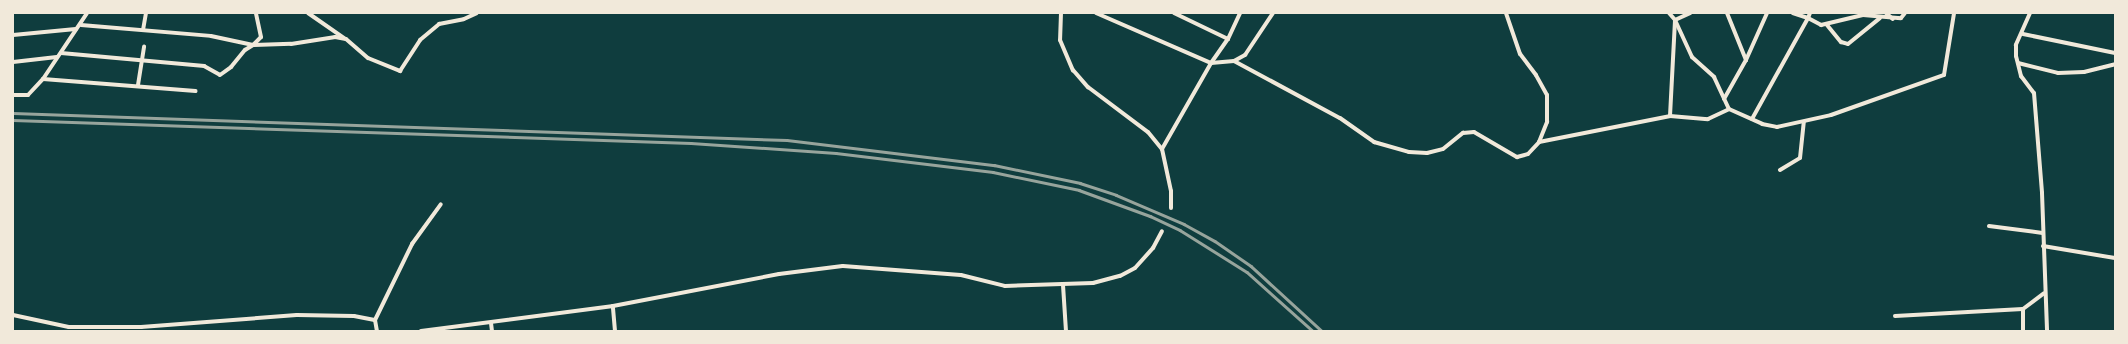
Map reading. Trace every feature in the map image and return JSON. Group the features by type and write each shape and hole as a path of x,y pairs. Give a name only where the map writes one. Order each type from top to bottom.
{"street":[{"path":"13,95 28,95 43,79 76,29 81,25 87,13"},
{"path":"143,30 146,13"},
{"path":"61,53 141,59 204,66 220,75 231,67 245,50 261,37 256,13"},
{"path":"308,13 346,39 368,58 400,70 420,40 439,24 464,19 477,13"},
{"path":"1061,13 1060,40 1073,70 1088,87 1148,132 1162,149 1172,192 1171,208"},
{"path":"1096,13 1211,63 1234,61 1245,55 1273,13"},
{"path":"1174,13 1228,39"},
{"path":"1162,149 1211,63 1228,39 1240,13"},
{"path":"1234,61 1340,118 1374,142 1409,152 1427,153 1443,149 1463,133 1474,132 1517,157 1528,154 1539,142 1547,122 1547,96 1536,75 1520,54 1506,13"},
{"path":"1669,13 1675,20 1692,57 1714,77 1729,109 1776,127 1831,115 1944,75 1954,13"},
{"path":"1675,20 1690,13"},
{"path":"1727,13 1746,60"},
{"path":"1724,99 1746,60 1767,13"},
{"path":"1793,13 1809,15 1816,24 1827,25 1852,17 1901,18 1905,13"},
{"path":"1886,13 1894,19"},
{"path":"2030,13 2023,34 2016,45 2021,76 2034,93 2043,233 2042,246 2047,331"},
{"path":"1752,119 1809,15"},
{"path":"1827,25 1841,42 1848,44 1880,18"},
{"path":"1670,116 1675,20"},
{"path":"81,25 211,36 253,45 291,44 335,37 346,39"},
{"path":"13,35 76,29"},
{"path":"2023,34 2115,53"},
{"path":"138,85 144,46"},
{"path":"13,62 57,57"},
{"path":"2018,63 2058,73 2084,72 2115,64"},
{"path":"43,79 138,85 196,91"},
{"path":"1539,142 1670,116 1708,119 1729,109"},
{"path":"1780,170 1800,158 1804,122"},
{"path":"377,331 375,320 412,244 441,204"},
{"path":"1989,226 2043,233"},
{"path":"420,331 613,306 779,274 842,266 884,271 961,275 1005,286 1093,283 1120,276 1135,268 1153,248 1162,231"},
{"path":"2042,246 2115,258"},
{"path":"1063,285 1066,331"},
{"path":"1895,316 2023,309 2044,293"},
{"path":"613,306 615,331"},
{"path":"2023,309 2023,331"},
{"path":"13,315 69,327 141,327 297,315 354,316 375,320"},
{"path":"491,322 492,331"}],"railway":[{"path":"13,113 787,140 994,165 1080,183 1116,195 1184,224 1215,241 1251,266 1322,331"},
{"path":"13,120 691,143 836,153 993,172 1079,190 1150,216 1180,230 1247,272 1313,331"}]}
